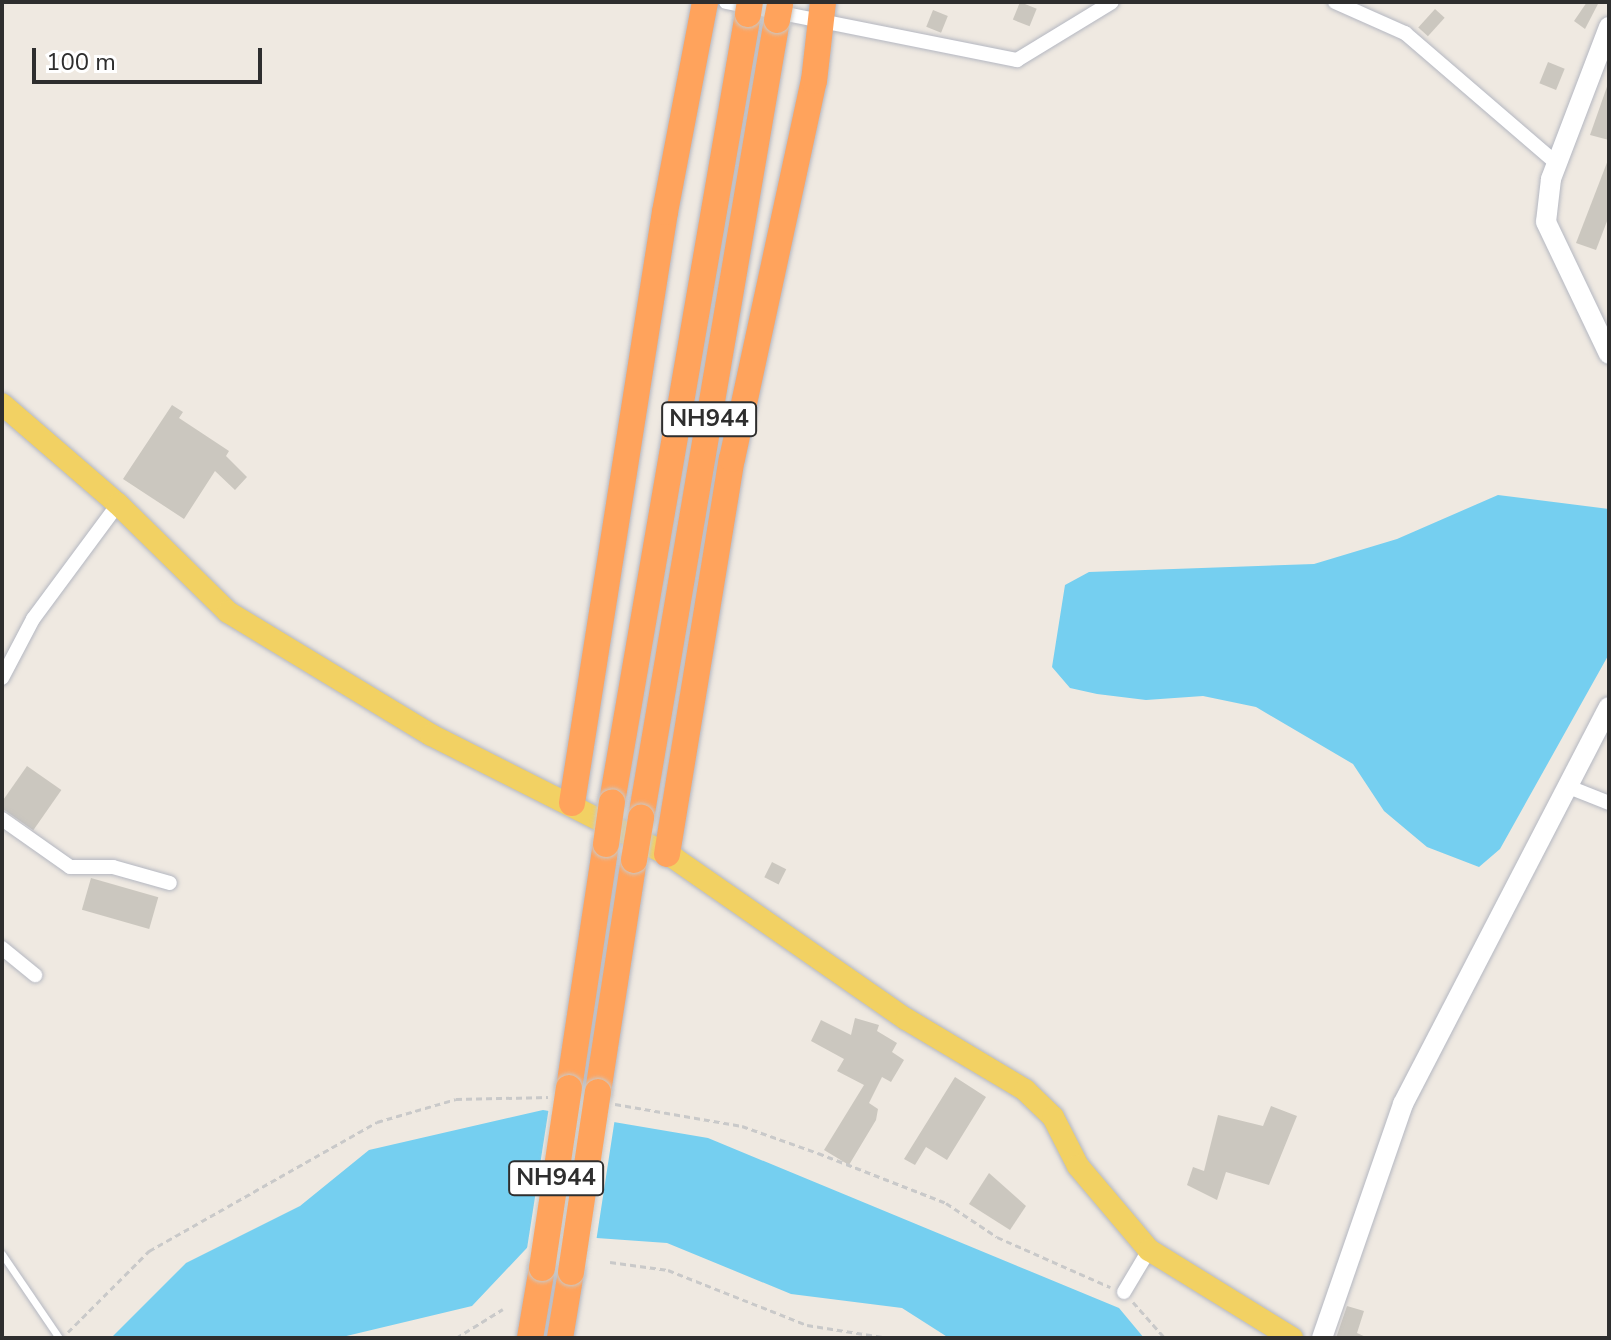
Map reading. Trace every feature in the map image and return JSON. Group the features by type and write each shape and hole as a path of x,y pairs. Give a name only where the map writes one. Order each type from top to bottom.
{"highway":[{"path":"572,803 662,227 705,2"},
{"name":"NH944","path":"530,1338 564,1093 741,6"},
{"name":"NH944","path":"560,1338 602,1098 634,860 779,9"},
{"path":"667,854 732,459 822,11"}],"main road":[{"path":"2,404 118,504 228,612 431,735 572,803 667,854 906,1019 1025,1090 1053,1117 1078,1166 1149,1250 1292,1338"}],"street":[{"path":"741,6 822,11 1017,60 1112,2"},
{"path":"1335,2 1405,33 1556,163"},
{"path":"1609,27 1556,163 1546,222 1609,354"},
{"path":"2,678 33,619 118,504"},
{"path":"1322,1338 1403,1104 1609,707"},
{"path":"1569,787 1609,803"},
{"path":"2,819 70,867 113,867 170,883"},
{"path":"2,948 35,975"},
{"path":"1124,1292 1149,1250"}],"lane":[{"path":"2,1254 59,1338"}],"path":[{"path":"59,1338 149,1251 377,1122 456,1099 564,1093"},
{"path":"602,1098 742,1126 946,1203 1046,1262 1124,1292 1165,1338"},
{"path":"610,1262 668,1270 807,1325 889,1338"},
{"path":"456,1338 503,1309"}],"water":[{"path":"1498,495 1609,509 1609,654 1500,849 1479,867 1427,847 1384,811 1353,764 1256,707 1203,696 1146,700 1097,694 1070,688 1052,667 1065,585 1089,572 1314,564 1397,539"},
{"path":"543,1110 708,1138 1119,1308 1144,1338 949,1338 902,1308 791,1294 667,1243 540,1234 472,1306 338,1338 111,1338 186,1263 300,1206 369,1150"}],"pier":[{"path":"549,1107 615,1118 596,1242 541,1238 526,1255"}],"building":[{"path":"1020,2 1037,9 1030,26 1013,20"},
{"path":"1587,2 1599,2 1585,29 1574,21"},
{"path":"1435,9 1445,18 1428,36 1418,28"},
{"path":"933,10 948,16 941,33 926,27"},
{"path":"1548,62 1565,69 1556,90 1539,83"},
{"path":"1609,81 1609,140 1590,135"},
{"path":"1608,160 1609,216 1596,250 1576,243"},
{"path":"172,405 183,412 179,418 229,451 226,456 247,477 235,490 215,471 184,519 123,479"},
{"path":"27,766 61,790 33,830 2,808 2,802"},
{"path":"772,862 786,869 779,884 764,877"},
{"path":"91,878 158,897 149,929 82,910"},
{"path":"855,1018 879,1025 877,1031 897,1043 892,1052 904,1060 891,1082 882,1077 869,1103 878,1109 876,1120 849,1165 824,1150 864,1085 837,1071 844,1059 811,1041 821,1020 851,1035"},
{"path":"955,1077 986,1097 947,1160 926,1147 915,1165 904,1159"},
{"path":"1271,1106 1297,1116 1269,1185 1226,1172 1217,1200 1187,1185 1193,1167 1204,1171 1218,1115 1263,1126"},
{"path":"989,1173 1026,1206 1010,1230 969,1204"},
{"path":"1347,1306 1364,1311 1357,1333 1368,1338 1336,1338"}]}
